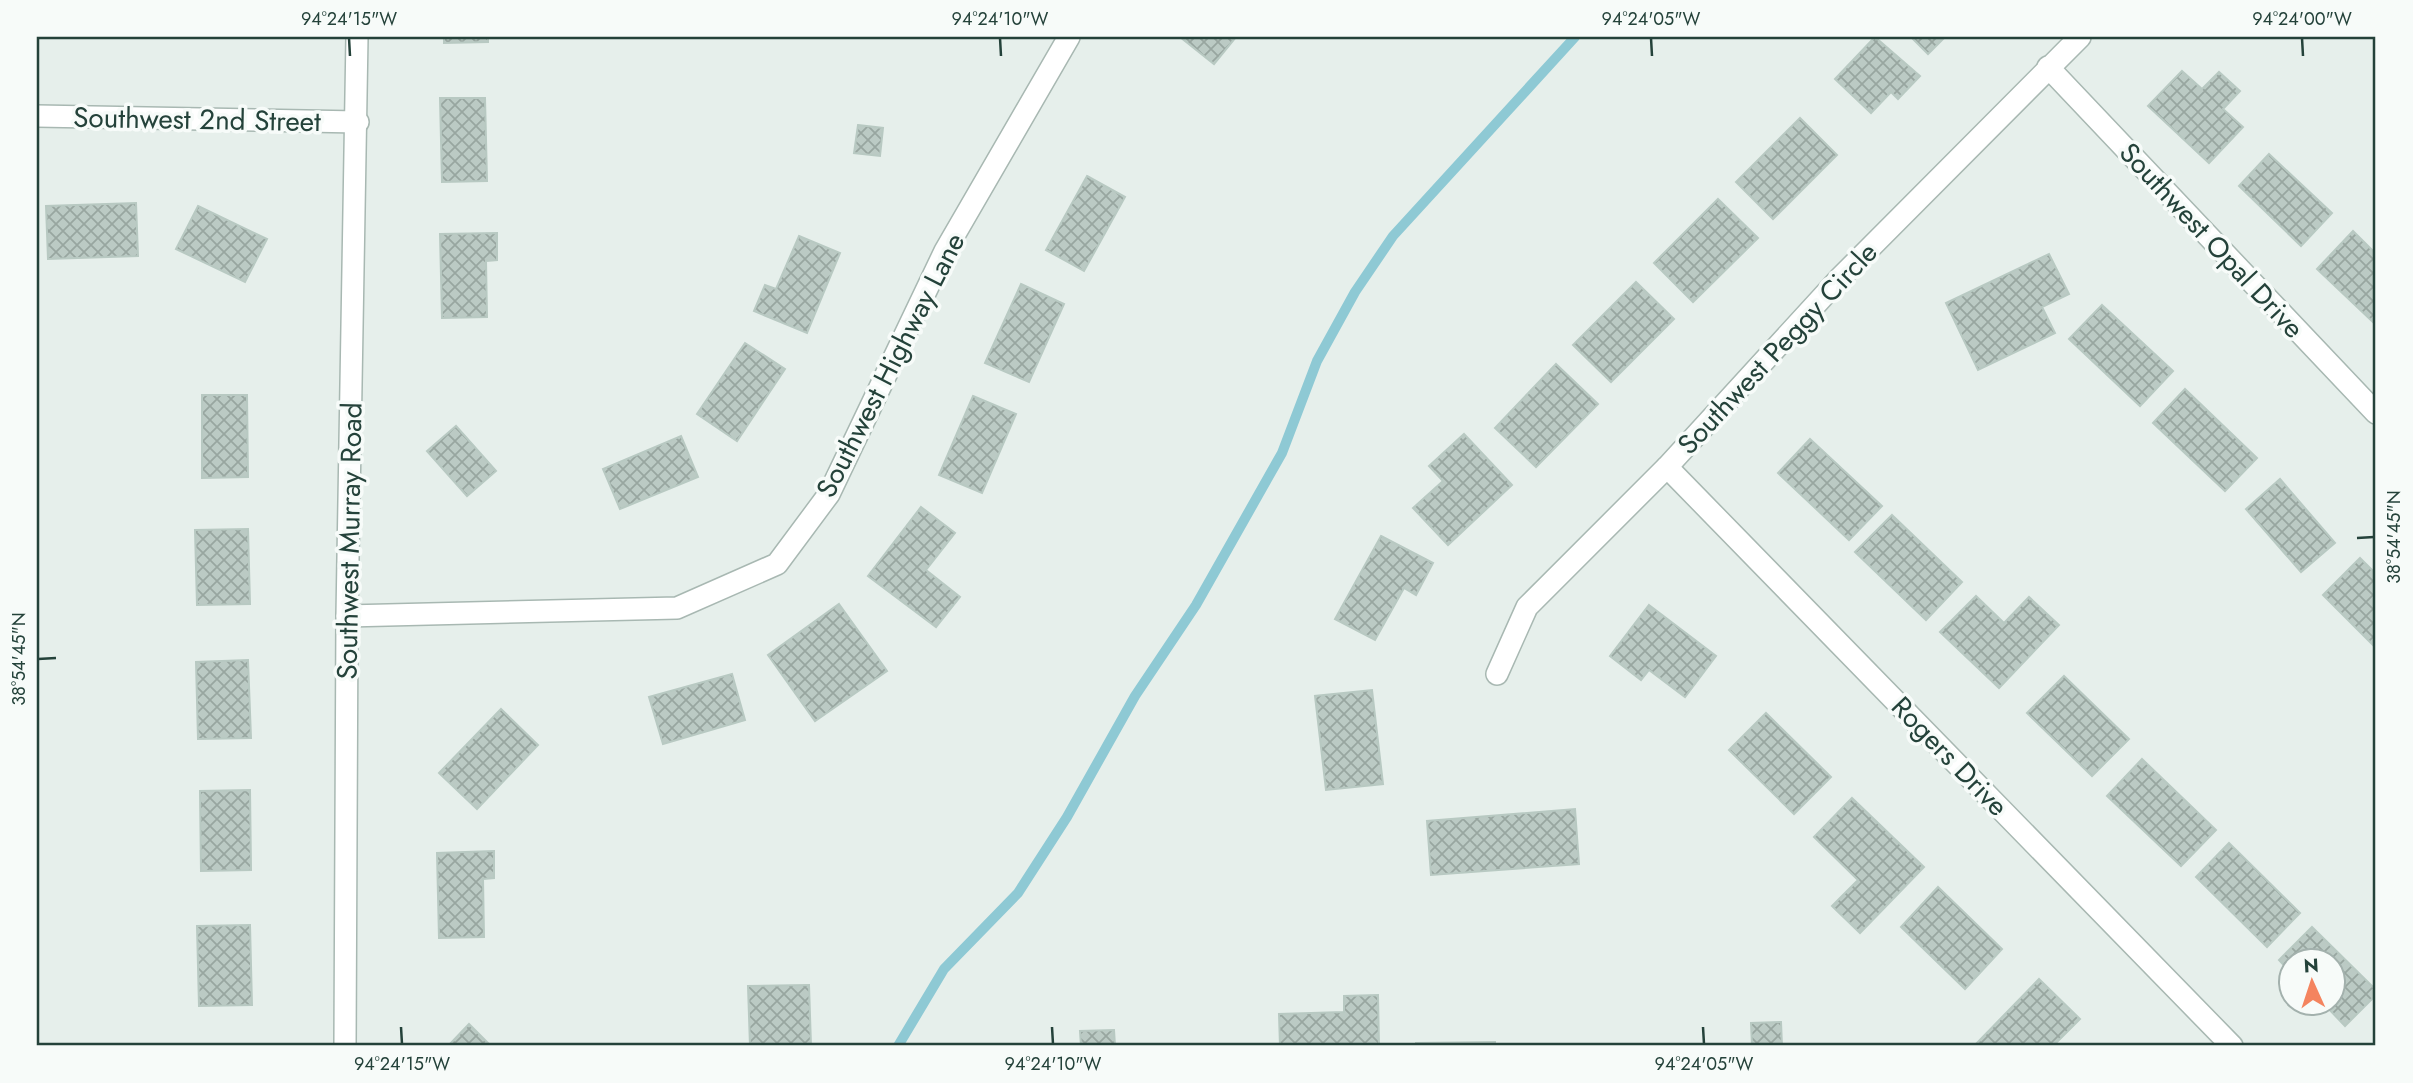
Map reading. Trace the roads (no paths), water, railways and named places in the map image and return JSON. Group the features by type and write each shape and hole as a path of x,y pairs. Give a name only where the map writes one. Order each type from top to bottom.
{"street":[{"name":"Southwest Murray Road","path":"345,1046 346,616 358,122 357,37"},
{"name":"Southwest Highway Lane","path":"346,616 677,608 776,564 829,494 945,251 1069,37"},
{"name":"Southwest Peggy Circle","path":"1497,674 1527,607 1667,467 1839,279 2080,37"},
{"name":"Southwest Opal Drive","path":"2048,67 2376,414"},
{"name":"Southwest 2nd Street","path":"37,116 358,122"},
{"name":"Rogers Drive","path":"1667,467 2232,1046"}],"waterway":[{"path":"898,1046 944,969 1018,893 1067,817 1135,696 1196,605 1282,453 1317,361 1355,292 1393,236 1575,37"}]}
